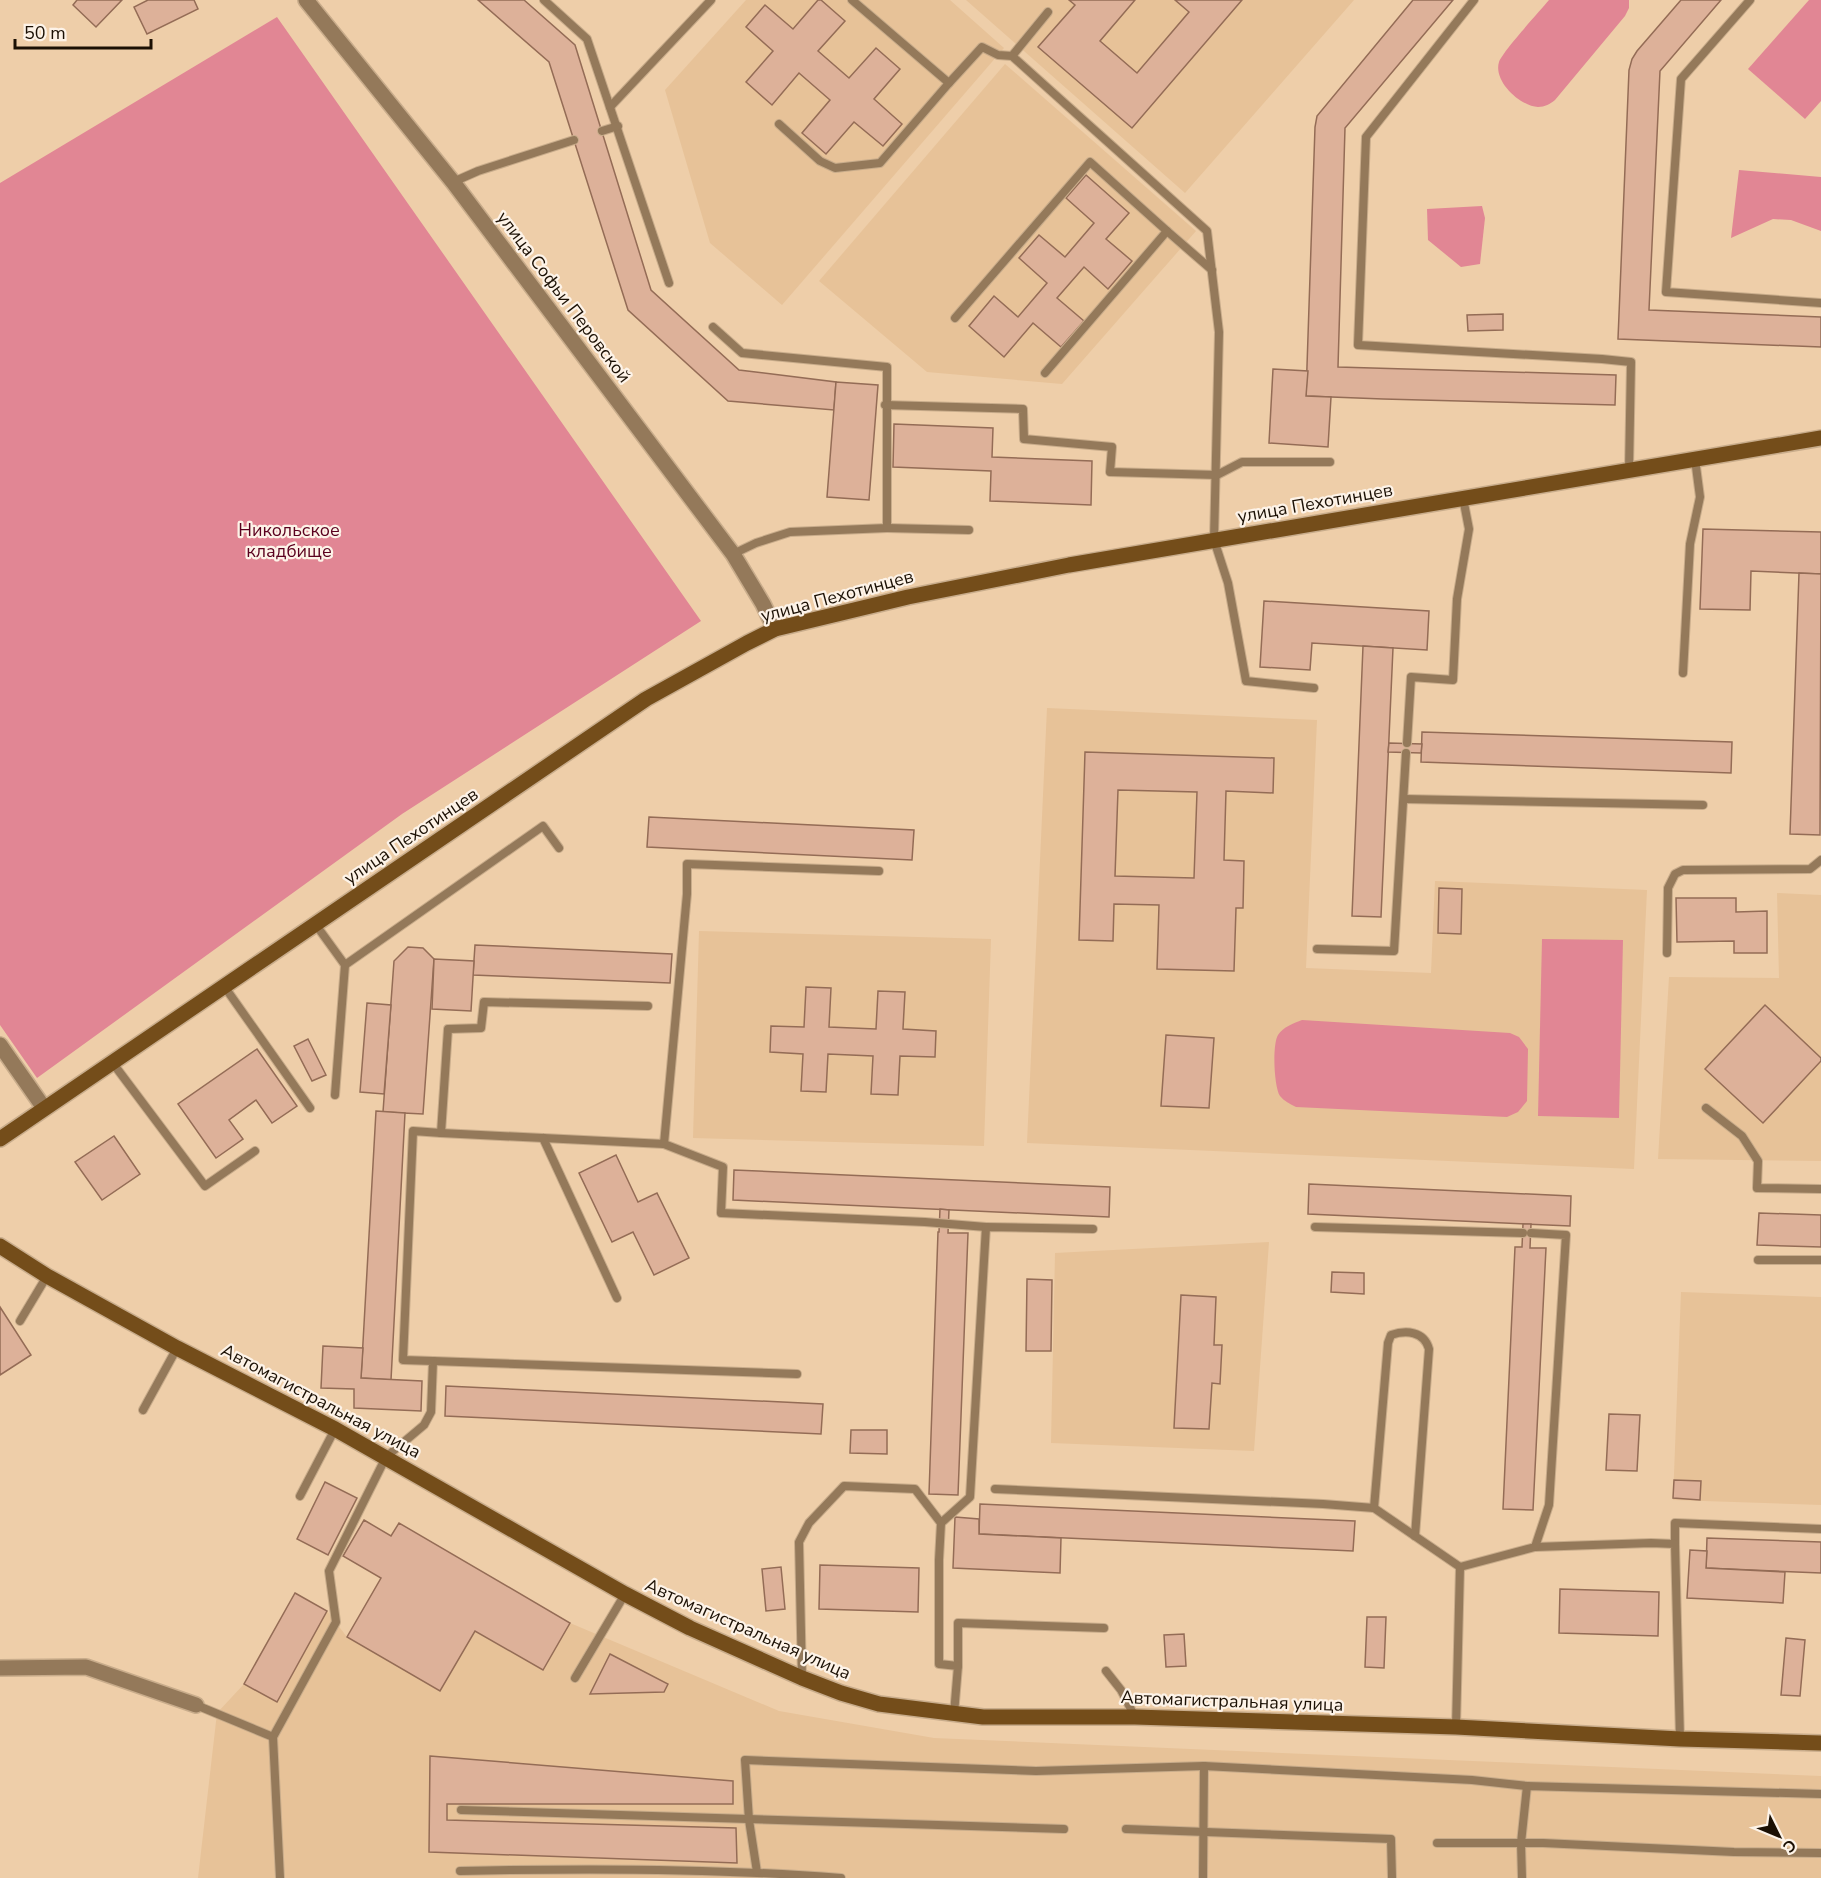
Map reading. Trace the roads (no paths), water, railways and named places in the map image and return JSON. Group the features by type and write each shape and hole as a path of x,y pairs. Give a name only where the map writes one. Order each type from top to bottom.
{"main road":[{"name":"улица Пехотинцев","path":"0,1138 646,699 775,629 908,597 1069,565 1821,438"},
{"name":"Автомагистральная улица","path":"0,1246 47,1276 177,1348 386,1457 625,1594 690,1628 841,1694 879,1704 982,1718 1135,1717 1456,1727 1680,1739 1821,1743"}],"street":[{"name":"улица Софьи Перовской","path":"306,0 453,183 733,554 775,629"},
{"path":"0,1045 44,1108"},
{"path":"0,1668 86,1667 196,1705"}],"lane":[{"path":"544,0 587,39 669,283"},
{"path":"610,107 711,0"},
{"path":"852,0 949,83"},
{"path":"1474,0 1366,137 1358,345 1631,362 1629,470"},
{"path":"1750,0 1681,79 1666,292 1821,303"},
{"path":"1012,56 1048,12"},
{"path":"779,124 820,161 835,168 880,163 982,47 998,56 1012,56 1207,231 1219,332 1214,540 1228,583 1246,681 1314,688"},
{"path":"602,131 618,126"},
{"path":"453,183 478,171 574,140"},
{"path":"955,318 1090,162 1212,270"},
{"path":"1045,373 1167,231"},
{"path":"713,327 742,353 886,367 887,528"},
{"path":"885,405 1023,409 1024,439 1112,447 1110,472 1217,475 1242,462 1330,462"},
{"path":"1683,673 1690,544 1700,498 1695,459"},
{"path":"1407,743 1411,677 1453,680 1457,599 1469,529 1463,498"},
{"path":"733,554 756,543 790,532 887,528 969,530"},
{"path":"1317,949 1394,951 1406,753"},
{"path":"1404,799 1703,805"},
{"path":"345,966 543,826 559,848"},
{"path":"1667,953 1668,888 1675,874 1683,870 1810,869 1821,860"},
{"path":"664,1144 687,894 687,864 879,871"},
{"path":"316,924 345,966 334,1095"},
{"path":"224,986 310,1108"},
{"path":"441,1133 448,1029 482,1028 484,1002 648,1006"},
{"path":"112,1062 205,1186 255,1151"},
{"path":"1706,1108 1742,1136 1758,1161 1757,1188 1821,1189"},
{"path":"797,1374 403,1360 413,1131 664,1144 723,1167 721,1213 986,1227 1093,1229"},
{"path":"543,1138 617,1298"},
{"path":"941,1522 970,1497 986,1227"},
{"path":"1315,1227 1566,1235 1549,1505 1535,1548"},
{"path":"1758,1260 1821,1260"},
{"path":"20,1321 47,1276"},
{"path":"1374,1508 1388,1343 1391,1335 1401,1332 1418,1334 1427,1341 1429,1349 1415,1536"},
{"path":"143,1410 177,1348"},
{"path":"280,1878 273,1737 336,1622 329,1571 386,1457 424,1425 431,1412 433,1361"},
{"path":"300,1496 335,1429"},
{"path":"802,1678 799,1542 809,1523 844,1486 915,1489 941,1522 939,1664 958,1666"},
{"path":"995,1489 1312,1503 1374,1508 1460,1567 1535,1548 1675,1544"},
{"path":"1680,1739 1675,1523 1821,1529"},
{"path":"1456,1727 1460,1567"},
{"path":"575,1678 625,1594"},
{"path":"954,1714 958,1666 958,1623 1104,1628"},
{"path":"1106,1671 1121,1690 1135,1717"},
{"path":"196,1705 273,1737"},
{"path":"757,1872 749,1820 745,1760 1036,1771 1204,1766 1472,1780 1527,1786 1821,1794"},
{"path":"1203,1878 1204,1766"},
{"path":"1522,1878 1521,1843 1527,1786"},
{"path":"461,1810 1064,1829"},
{"path":"1126,1829 1391,1839 1392,1878"},
{"path":"1437,1843 1521,1843 1821,1853"},
{"path":"460,1871 520,1869 757,1872 841,1878"}],"park label":[{"name":"Никольское кладбище","path":"289,540"}]}
